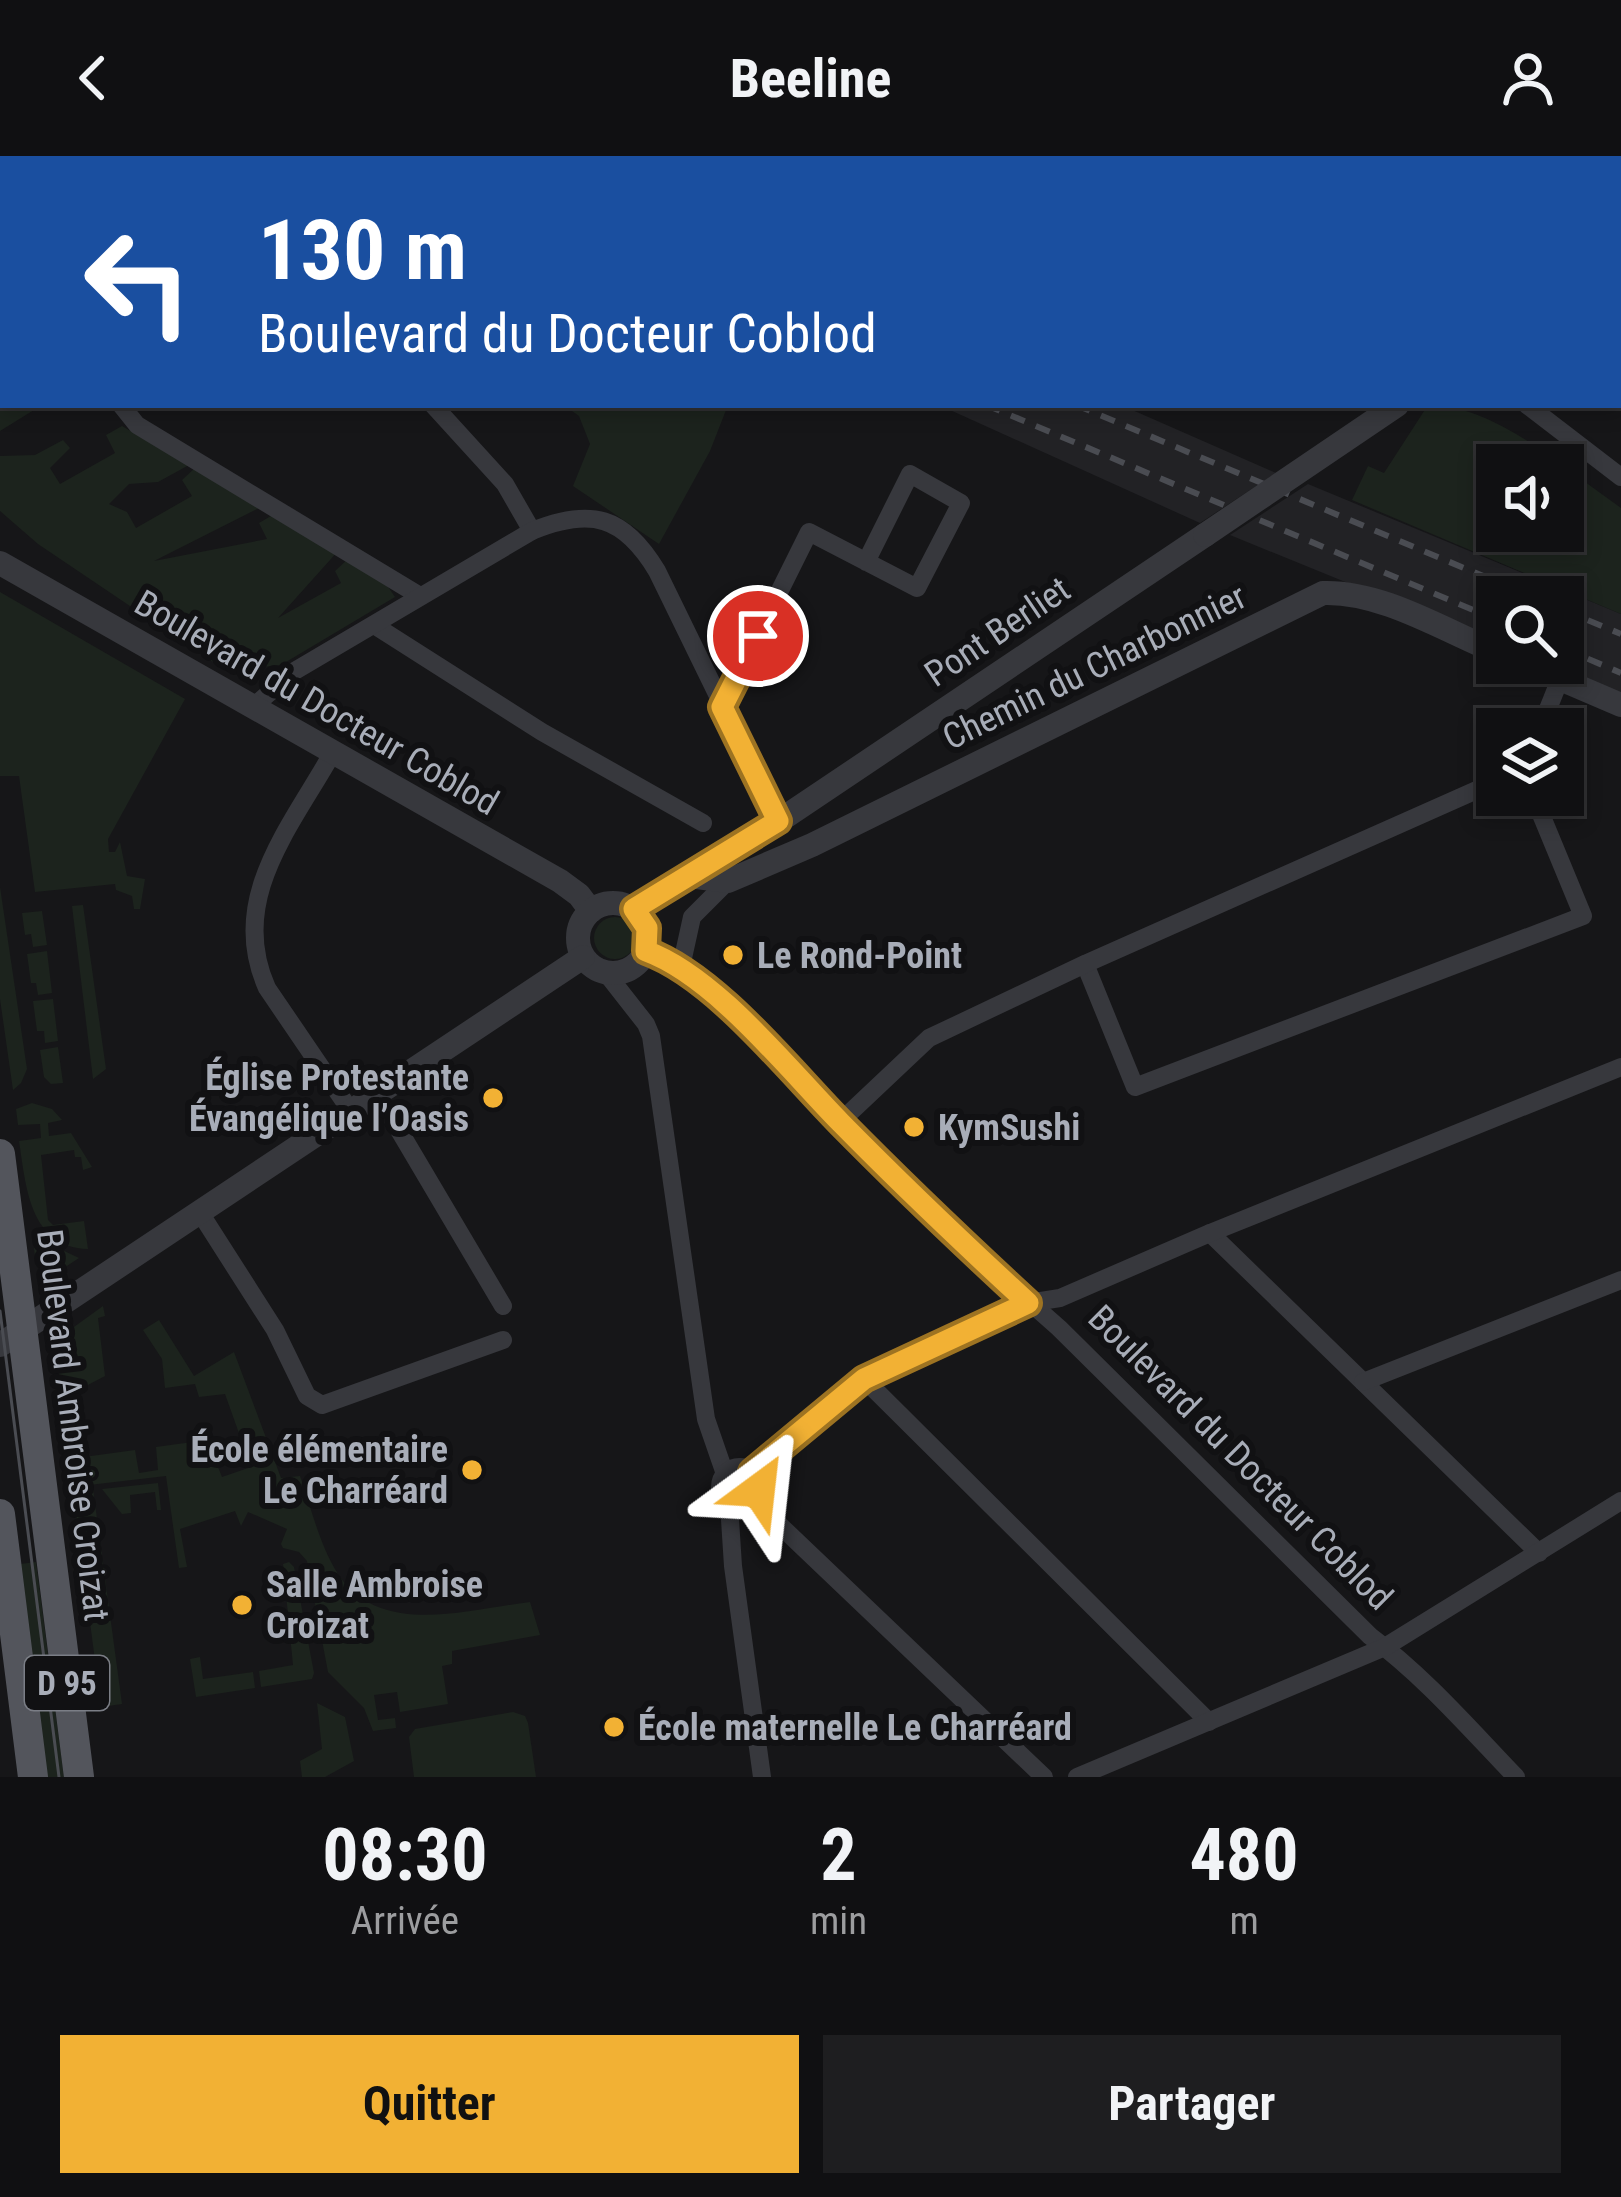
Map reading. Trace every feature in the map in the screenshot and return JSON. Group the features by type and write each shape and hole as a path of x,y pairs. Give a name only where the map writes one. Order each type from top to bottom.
{"main road":[{"name":"Boulevard Ambroise Croizat","path":"0,1154 11,1336 79,1777"},
{"name":"D 95","path":"0,1514 33,1777"}],"street":[{"path":"124,408 137,424 420,596"},
{"path":"436,408 505,484 532,531"},
{"name":"Pont Berliet","path":"634,909 778,821 1393,408"},
{"path":"1531,408 1621,477"},
{"path":"722,707 809,532 866,562 917,588 961,503 910,475 866,562"},
{"path":"253,707 293,672 532,531 577,516 594,517 633,537 657,571 778,821"},
{"name":"Boulevard du Docteur Coblod","path":"0,563 560,881 591,911"},
{"name":"Chemin du Charbonnier","path":"681,967 692,917 728,881 812,845 1323,593 1346,592 1374,601 1476,643"},
{"path":"374,625 542,732 703,823"},
{"path":"1572,684 1621,705"},
{"path":"333,752 259,885 253,941 267,988 350,1110"},
{"path":"840,1122 929,1038 1476,790"},
{"path":"1085,964 1136,1087 1583,916 1542,816"},
{"path":"688,876 728,881"},
{"path":"606,973 626,971 646,951 647,928 634,909 609,904 591,911 580,927 583,957 606,973 651,1036 706,1419 724,1474 721,1494 768,1514 1044,1777"},
{"name":"Boulevard du Docteur Coblod","path":"646,951 681,967 760,1039 840,1122 1442,1697 1516,1777"},
{"path":"11,1336 583,957"},
{"path":"752,1472 864,1379 1028,1303 1060,1298 1621,1067"},
{"path":"377,1093 503,1306"},
{"path":"199,1210 274,1330 307,1396 322,1405 503,1340"},
{"path":"1210,1233 1539,1553"},
{"path":"1363,1382 1621,1280"},
{"path":"864,1379 1209,1722"},
{"path":"724,1474 740,1468 752,1472"},
{"path":"752,1472 759,1490 739,1504 733,1566 762,1777"},
{"path":"1077,1777 1385,1647 1621,1501"}],"shaded area":[{"path":"0,408 37,408 0,431"},
{"path":"568,408 727,408 710,451 659,544 573,486 590,444 579,416"},
{"path":"946,408 1128,408 1276,473 1200,523"},
{"path":"1426,408 1464,410 1516,434 1531,444 1476,444 1476,552 1584,552 1584,481 1621,508 1621,614 1584,598 1584,576 1531,576 1352,500 1368,466 1384,473"},
{"path":"122,426 189,465 158,482 129,484 109,504 127,512 136,528 192,496 182,480 196,467 265,505 154,561 267,539 259,523 276,513 339,550 278,618 341,583 335,571 349,558 380,575 395,597 281,665 243,669 213,662 38,544 0,511 0,456 35,455 63,440 70,448 50,468 60,484 115,453 106,435"},
{"path":"1308,484 1530,576 1476,576 1476,635 1230,535"},
{"path":"0,592 185,699 108,839 109,852 115,852 120,842 127,876 145,879 140,909 134,909 132,896 116,890 115,884 35,892 19,776 0,776"},
{"path":"1584,599 1621,614 1621,695 1584,680"},
{"path":"0,887 27,1069 13,1090 0,999"},
{"path":"83,905 106,1069 93,1079 72,906"},
{"path":"42,911 47,945 33,947 31,934 25,935 22,913"},
{"path":"615,917 630,923 636,938 630,953 615,959 600,953 594,938 600,923"},
{"path":"47,951 52,993 38,995 36,983 31,983 27,954"},
{"path":"53,999 58,1041 45,1043 44,1031 37,1031 33,1001"},
{"path":"58,1047 63,1083 51,1084 44,1077 40,1050"},
{"path":"32,1103 52,1109 62,1120 48,1123 49,1136 71,1133 92,1167 83,1170 74,1150 41,1155 48,1220 53,1225 84,1221 88,1249 53,1238 34,1211 19,1141 41,1138 40,1124 18,1125 16,1109"},
{"path":"32,1231 79,1258 56,1273 43,1273 36,1265"},
{"path":"103,1306 105,1316 98,1318 105,1376 61,1399 56,1340"},
{"path":"159,1320 194,1376 234,1352 281,1478 300,1476 329,1557 343,1581 361,1598 406,1614 430,1615 530,1602 540,1635 452,1651 452,1664 442,1666 448,1704 400,1712 397,1692 374,1695 378,1720 395,1718 396,1728 373,1731 364,1708 328,1672 307,1561 299,1552 283,1548 287,1529 248,1512 241,1526 235,1511 180,1529 187,1567 179,1568 166,1476 72,1487 69,1459 135,1450 139,1473 158,1470 156,1447 207,1440 222,1477 251,1467 225,1394 199,1397 195,1384 165,1388 162,1359 143,1330"},
{"path":"158,1483 161,1510 157,1510 155,1492 130,1495 131,1513 122,1514 102,1489"},
{"path":"93,1489 122,1704 101,1707 73,1491"},
{"path":"36,1562 64,1777 47,1777 20,1564"},
{"path":"283,1564 294,1567 314,1673 312,1679 261,1687 259,1671 293,1665"},
{"path":"200,1657 203,1679 253,1672 255,1688 196,1697 190,1659"},
{"path":"317,1703 345,1717 354,1761 325,1777 302,1777 300,1761 322,1749"},
{"path":"513,1712 525,1716 528,1723 536,1777 414,1777 409,1737 415,1729"}],"tram line":[{"path":"0,1311 59,1777"}],"railway":[{"path":"993,408 1476,611"},
{"path":"1083,408 1483,576"},
{"path":"1584,619 1621,634"},
{"path":"1584,657 1621,673"}],"place":[{"name":"Le Rond-Point","path":"733,955"},
{"name":"Église Protestante Évangélique l’Oasis","path":"493,1098"},
{"name":"KymSushi","path":"914,1127"},
{"name":"École élémentaire Le Charréard","path":"472,1470"},
{"name":"Salle Ambroise Croizat","path":"242,1605"},
{"name":"École maternelle Le Charréard","path":"614,1727"}],"route":[{"path":"758,636 722,707 778,821 634,909 647,928 646,951 681,967 716,996 945,1227 1028,1303 864,1379 752,1472 759,1490"}]}
